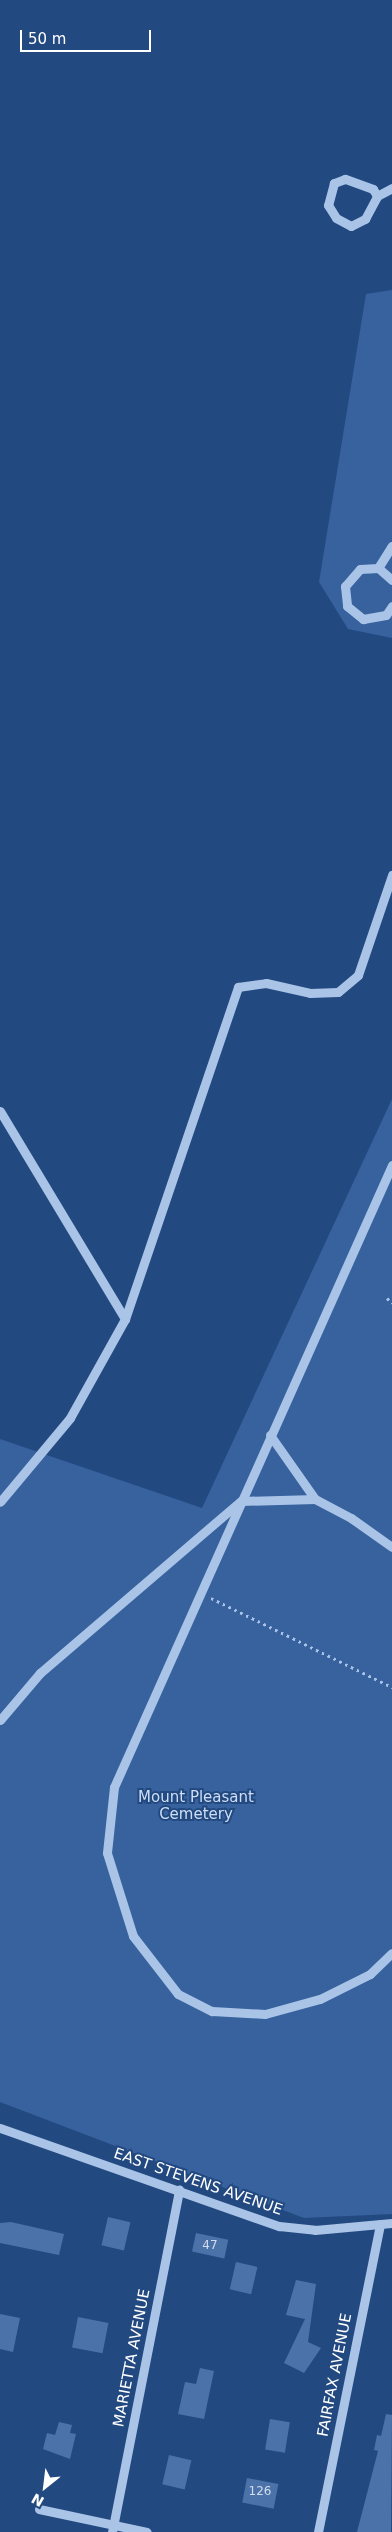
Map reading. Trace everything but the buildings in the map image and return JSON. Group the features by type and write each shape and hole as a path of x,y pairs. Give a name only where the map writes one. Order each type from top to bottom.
{"street":[{"path":"377,196 373,189 345,179 334,183 328,205 336,218 351,226 365,219 377,196 392,188"},
{"path":"378,568 392,546"},
{"path":"392,580 378,568 360,569 345,586 347,606 363,619 386,615 392,606"},
{"path":"0,1502 70,1418 125,1319 238,986 266,983 310,992 338,992 358,974 392,875"},
{"path":"1,1114 125,1319"},
{"path":"392,1165 114,1787 107,1853 133,1936 178,1994 212,2011 265,2014 320,1999 370,1974 392,1953"},
{"path":"270,1435 315,1499 351,1518 392,1548"},
{"path":"0,1720 40,1673 241,1501 315,1499"},
{"name":"EAST STEVENS AVENUE","path":"0,2128 279,2226 316,2230 392,2223"},
{"name":"MARIETTA AVENUE","path":"112,2529 179,2190"},
{"name":"FAIRFAX AVENUE","path":"318,2532 380,2224"},
{"path":"39,2509 112,2529 147,2532"}],"path":[{"path":"387,1298 392,1303"},
{"path":"200,1593 392,1687"}],"green space":[{"path":"392,290 392,638 348,629 319,582 366,294"},
{"name":"Mount Pleasant Cemetery","path":"392,1099 392,2214 304,2218 0,2102 0,1439 202,1508"}]}
